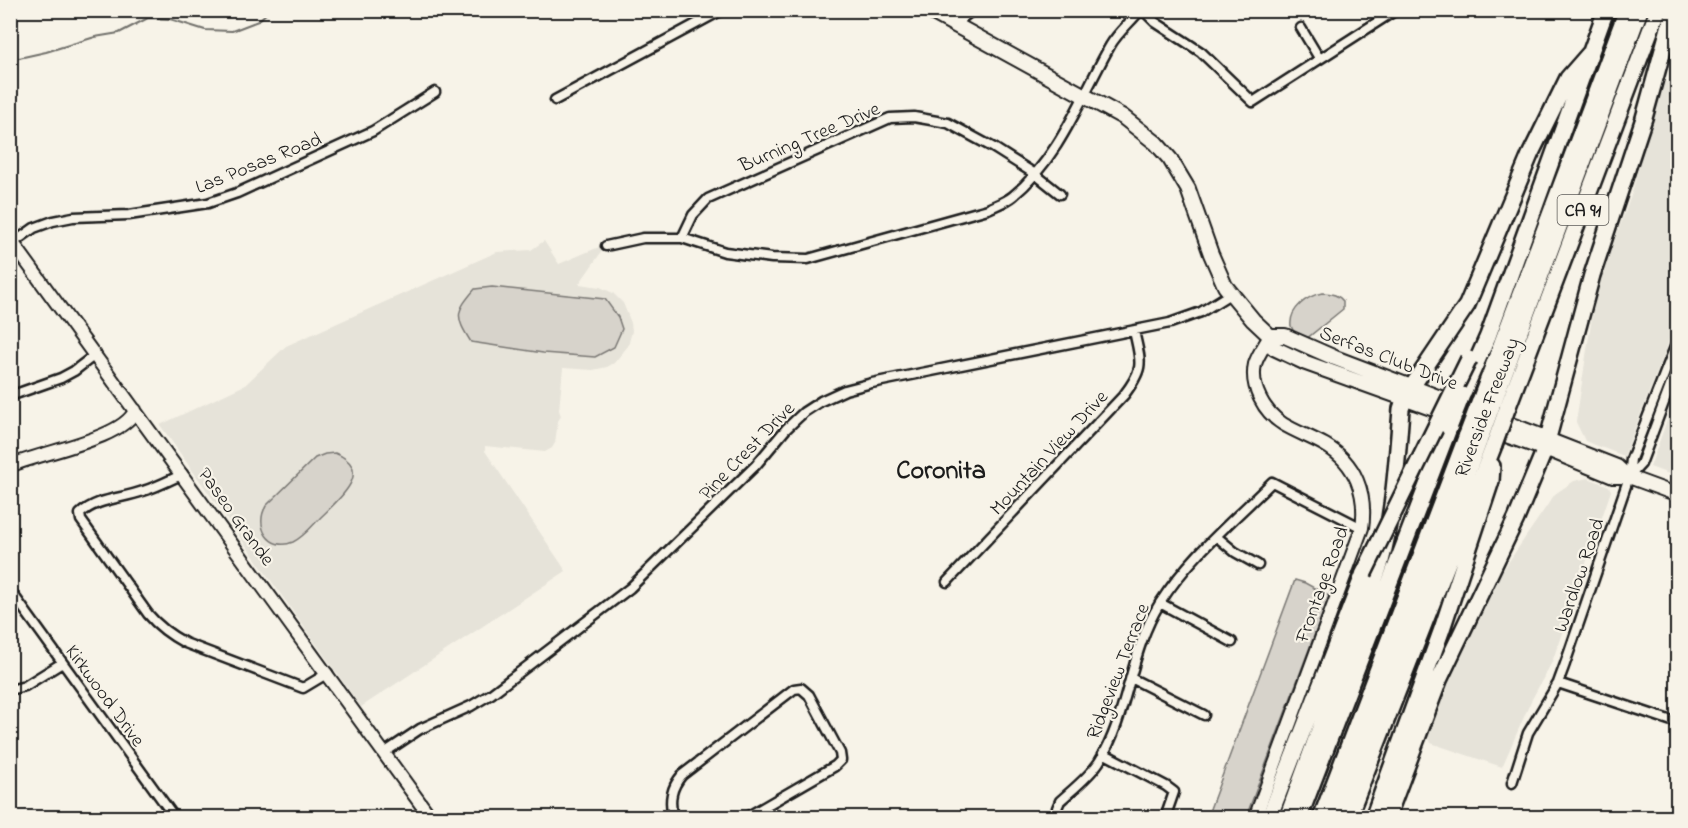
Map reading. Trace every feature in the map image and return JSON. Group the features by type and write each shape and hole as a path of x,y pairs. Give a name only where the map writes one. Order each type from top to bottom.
{"highway":[{"name":"Riverside Freeway","path":"1299,818 1449,428 1488,336 1606,10"},
{"path":"1373,818 1442,629 1491,481 1483,442 1486,403 1627,10"},
{"path":"1486,403 1640,10"},
{"name":"Riverside Freeway","path":"1348,818 1483,442 1508,409 1658,10"},
{"path":"1388,818 1439,680 1516,519 1546,444 1592,275 1644,118 1674,10"},
{"path":"1287,818 1380,565 1389,533 1401,410 1409,392 1467,305 1530,155 1568,78 1589,54"},
{"path":"1269,818 1364,573 1468,359 1488,336"},
{"path":"1321,818 1483,442"},
{"path":"1334,818 1483,442"}],"main road":[{"path":"928,10 1139,128 1170,159 1188,189 1211,254 1230,294 1270,336"},
{"name":"Paseo Grande","path":"12,241 431,818"},
{"name":"Serfas Club Drive","path":"1270,336 1285,336 1409,392 1546,444 1613,477 1629,477 1677,495"},
{"name":"Frontage Road","path":"1255,818 1362,528 1365,505 1354,474 1341,458 1326,445 1283,424 1269,414 1254,381 1255,365 1270,336"},
{"path":"10,457 86,434 128,410 135,410 132,416 101,436 10,466"}],"street":[{"path":"555,100 722,10"},
{"path":"957,26 970,10"},
{"path":"606,246 643,238 682,238 725,252 772,258 808,259 988,209 1011,198 1035,174 1085,97 1111,43 1142,10 1155,22 1201,52 1253,102 1393,11"},
{"path":"1301,28 1319,58"},
{"name":"Las Posas Road","path":"12,241 34,228 73,217 138,214 208,203 373,131 435,92"},
{"name":"Burning Tree Drive","path":"682,238 693,215 708,199 890,118 914,117 948,123 994,148 1035,174 1060,194"},
{"name":"Pine Crest Drive","path":"384,753 420,729 471,706 491,694 630,588 756,465 786,429 821,400 845,390 872,383 1134,331 1186,318 1201,312 1230,294"},
{"name":"Mountain View Drive","path":"947,582 1124,395 1138,377 1141,363 1134,331"},
{"name":"Wardlow Road","path":"1512,783 1531,727 1558,683 1629,477 1631,459 1677,339"},
{"path":"10,396 61,378 96,354"},
{"name":"Wardlow Road","path":"1629,477 1641,464 1677,365"},
{"path":"183,474 142,492 110,499 86,509 80,514 81,520 148,614 159,627 172,636 303,688 327,673"},
{"name":"Ridgeview Terrace","path":"1059,818 1057,808 1060,801 1086,777 1113,734 1149,623 1160,603 1186,568 1272,482 1362,528"},
{"path":"1217,537 1235,552 1258,565"},
{"name":"Kirkwood Drive","path":"10,590 175,818"},
{"path":"1160,603 1232,642"},
{"path":"10,690 25,687 62,663"},
{"path":"1131,678 1204,715"},
{"path":"1558,683 1677,723"},
{"path":"673,817 671,793 682,775 794,689 801,688 808,695 840,753 841,760 835,766 745,818"},
{"path":"1103,753 1174,792 1165,818"}],"shaded area":[{"path":"1660,80 1677,85 1677,321 1624,456 1585,441 1576,422 1596,290 1632,193"},
{"path":"544,241 559,264 599,247 602,251 579,284 600,287 613,293 623,303 632,331 628,346 614,363 607,367 593,370 563,368 559,410 561,416 552,448 545,452 485,446 485,451 566,571 361,707 160,425 245,385 286,346 497,252 531,250"},
{"path":"492,287 605,299 618,317 622,329 614,347 595,357 543,353 471,342 460,320 461,309 475,289"},
{"path":"1322,293 1339,297 1343,301 1343,309 1306,339 1294,332 1291,326 1293,314 1305,300"},
{"path":"1677,393 1677,477 1650,467"},
{"path":"335,453 347,460 352,468 353,476 344,494 297,540 284,544 271,540 263,529 262,521 266,506 315,458"},
{"path":"1588,478 1609,486 1611,491 1552,662 1531,701 1502,767 1431,743 1427,734 1452,667 1488,592 1555,494 1574,481"},
{"path":"1295,580 1329,596 1246,817 1207,817"}],"waterway":[{"path":"10,60 95,37 119,33 148,18 170,19 205,30 232,31 258,21 270,10"}],"district":[{"name":"Coronita","path":"941,469"}]}
